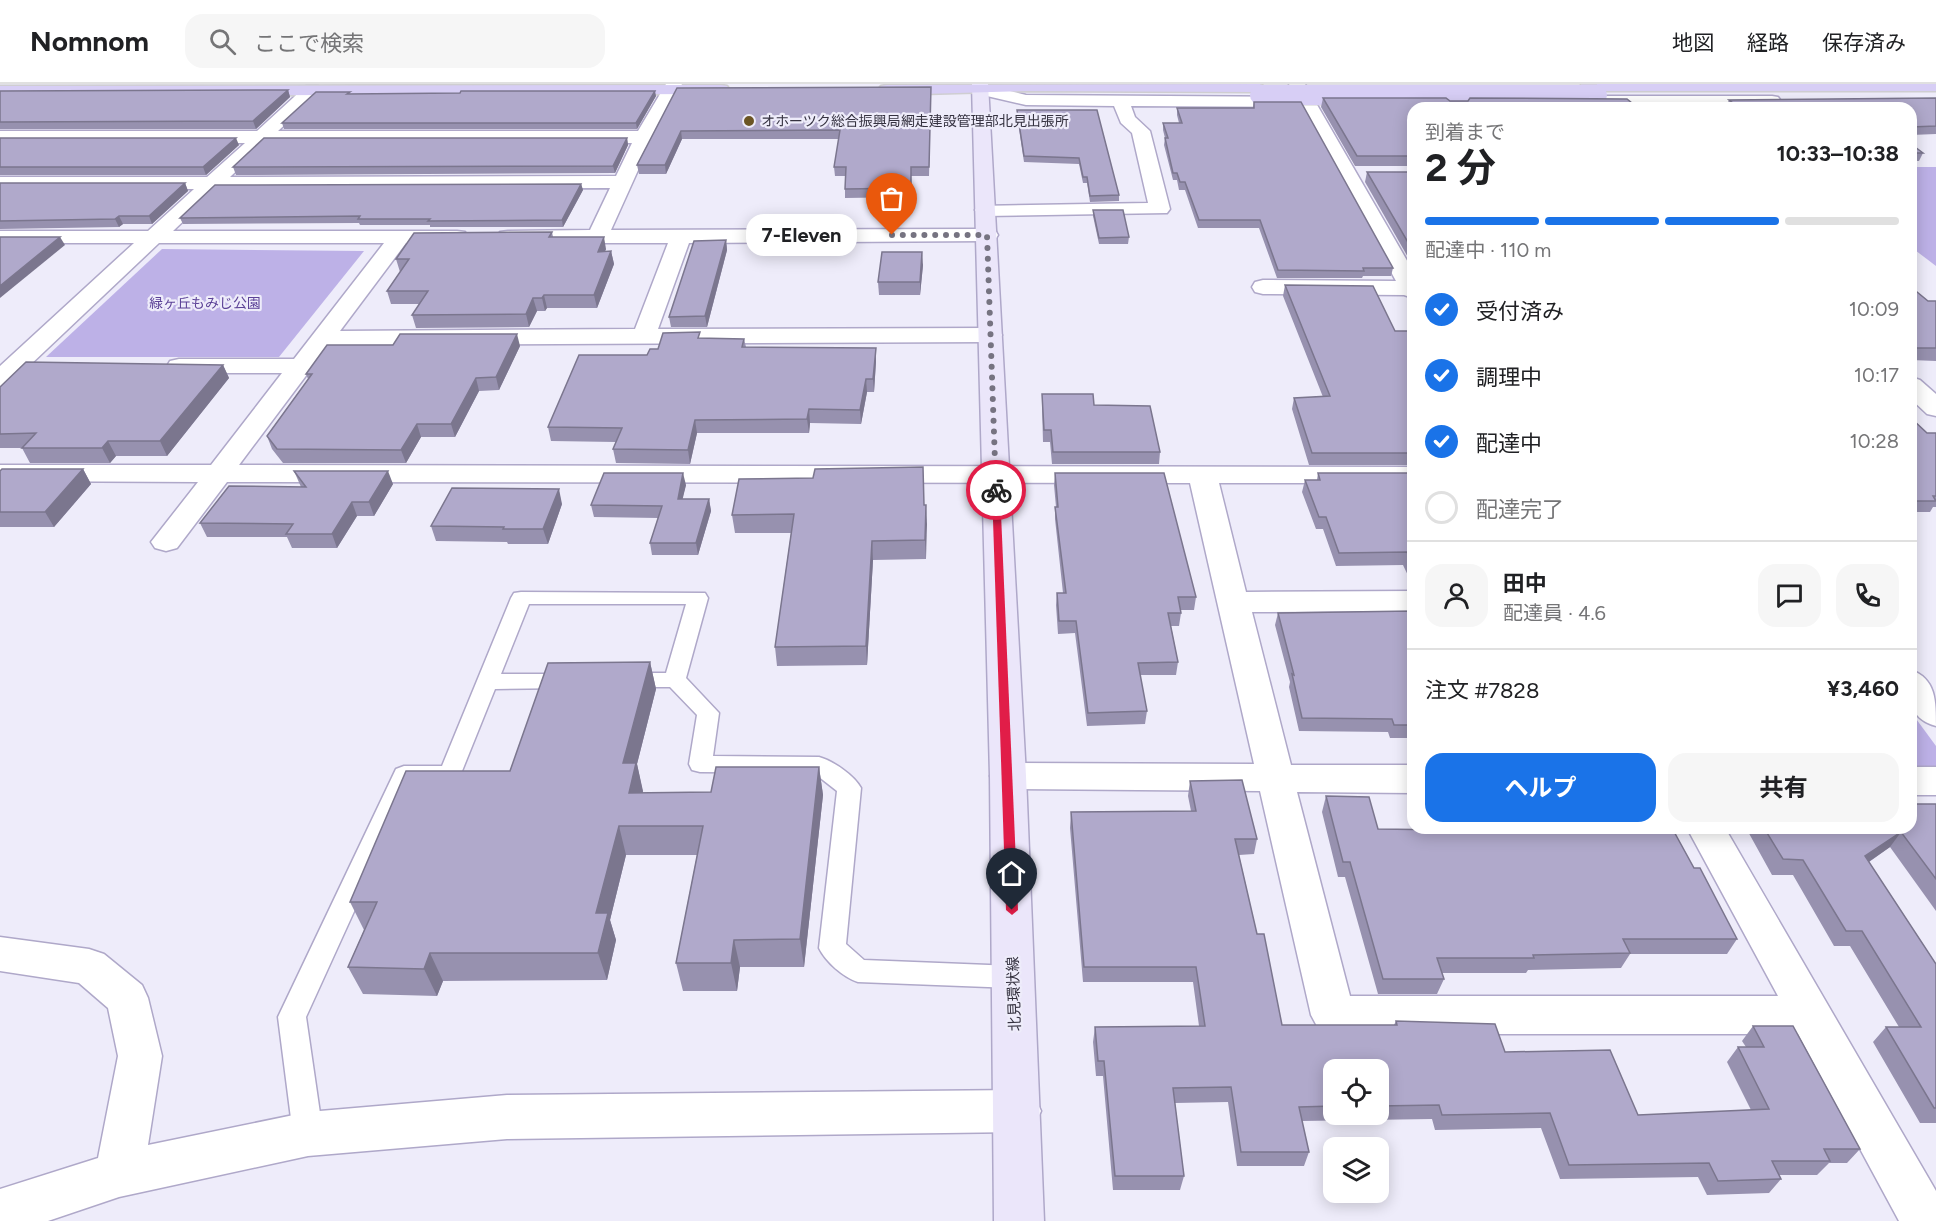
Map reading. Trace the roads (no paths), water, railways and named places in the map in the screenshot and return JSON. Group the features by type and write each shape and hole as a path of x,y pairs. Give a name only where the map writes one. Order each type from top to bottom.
{"main road":[{"path":"867,90 988,86 1026,95 1257,91 1588,98 1936,94"},
{"name":"北見環状線","path":"988,86 986,222 1008,776 1019,1221"},
{"path":"1588,98 1936,86"},
{"path":"0,91 95,87 312,90 386,87 673,87 740,90"}],"street":[{"path":"1297,84 1407,281"},
{"path":"1436,84 1451,102"},
{"path":"988,86 1026,100 1407,104"},
{"path":"597,237 644,137 673,87"},
{"path":"8,373 312,90"},
{"path":"1511,102 1588,98 1936,99"},
{"path":"0,237 681,236 986,222 1160,209 1141,130 1127,119 1121,102"},
{"path":"0,137 644,137"},
{"path":"1347,174 1369,174"},
{"path":"0,183 622,182"},
{"path":"644,336 681,236"},
{"path":"166,542 400,237"},
{"path":"1263,287 1407,290"},
{"path":"322,338 990,335"},
{"path":"8,373 51,366"},
{"path":"158,366 300,366"},
{"path":"1917,390 1936,410"},
{"path":"1917,412 1936,410"},
{"path":"0,473 1407,474"},
{"path":"1202,473 1333,1015 1809,1015"},
{"path":"1234,602 1407,601"},
{"path":"1917,690 1936,714"},
{"path":"1008,776 1407,779"},
{"path":"1917,781 1936,781"},
{"path":"1709,834 1926,1221"},
{"path":"0,954 89,967 127,998 140,1056 119,1174"},
{"path":"0,1213 119,1174 308,1134 507,1117 1018,1111"}],"lane":[{"path":"308,1134 292,1017 404,775 450,775 521,598 698,597 675,680"},
{"path":"488,682 675,680 708,713 700,764 819,765 849,788 832,948 858,971 1014,977"}],"place":[{"name":"オホーツク総合振興局網走建設管理部北見出張所","path":"749,121"},
{"name":"7-Eleven","path":"892,235"}],"park label":[{"name":"緑ヶ丘もみじ公園","path":"205,303"}]}
